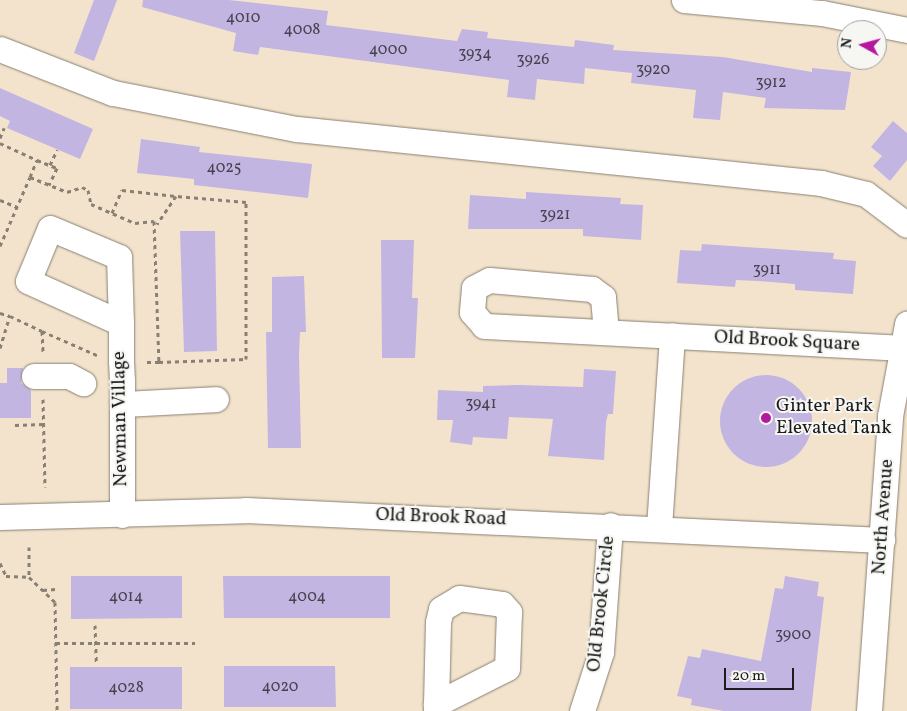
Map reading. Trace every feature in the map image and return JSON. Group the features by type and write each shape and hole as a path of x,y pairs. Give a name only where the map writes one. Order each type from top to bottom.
{"street":[{"path":"684,0 826,6 907,30"},
{"path":"0,49 113,93 297,129 821,183 866,194 907,226"},
{"name":"Old Brook Square","path":"606,332 603,297 592,289 489,280 474,288 472,312 484,326 901,348"},
{"name":"Newman Village","path":"121,323 122,514"},
{"name":"North Avenue","path":"870,711 890,416 901,348 907,324"},
{"path":"659,527 672,335"},
{"path":"34,376 69,376 83,383"},
{"path":"122,404 216,400"},
{"name":"Old Brook Road","path":"0,517 246,510 659,527 882,540"},
{"name":"Old Brook Circle","path":"582,711 601,652 610,525"}],"path":[{"path":"0,138 4,128"},
{"path":"0,144 57,168 49,185"},
{"path":"50,165 57,150"},
{"path":"30,177 37,160"},
{"path":"112,213 122,190 246,202 246,359 159,362"},
{"path":"157,224 176,196"},
{"path":"0,200 17,207"},
{"path":"0,314 10,316"},
{"path":"42,331 109,361 121,361"},
{"path":"15,425 44,424"},
{"path":"29,547 29,577"},
{"path":"0,563 6,576 29,577 55,602 57,711"},
{"path":"43,590 56,589"},
{"path":"96,625 96,662"},
{"path":"56,643 195,643"}],"building":[{"path":"94,0 117,0 94,61 74,53"},
{"path":"143,0 229,0 328,11 326,25 457,41 462,29 488,32 487,38 574,47 575,40 614,45 613,50 723,57 812,72 812,68 851,72 845,110 764,108 766,98 723,92 720,120 693,118 696,90 631,83 632,73 585,68 584,84 537,79 535,100 507,97 509,80 260,47 258,55 233,51 236,33 142,7"},
{"path":"0,88 93,129 80,159 7,128 10,121 0,116"},
{"path":"893,121 907,133 907,160 890,181 873,166 882,156 871,147"},
{"path":"141,139 200,147 199,152 312,164 308,198 194,185 194,179 137,173"},
{"path":"526,192 621,198 620,204 643,205 641,240 583,236 583,229 468,229 470,195 526,199"},
{"path":"180,231 215,231 217,351 184,352"},
{"path":"381,240 414,240 412,298 418,298 415,358 382,358"},
{"path":"702,244 834,253 833,259 856,261 853,294 795,290 795,284 758,281 736,280 735,287 677,283 680,250 701,251"},
{"path":"304,276 306,332 300,332 299,354 301,448 268,448 266,332 272,332 272,277"},
{"path":"7,368 23,368 21,383 31,390 31,418 0,418 0,383 7,383"},
{"path":"584,369 616,371 613,414 608,414 606,422 604,460 548,456 553,419 509,417 507,439 473,437 472,445 450,442 453,420 437,420 438,390 483,392 483,386 519,385 583,387"},
{"name":"Ginter Park Elevated Tank","path":"757,375 775,375 792,382 805,395 812,412 812,430 805,447 792,460 775,467 757,467 740,460 727,447 720,430 720,412 727,395 740,382"},
{"path":"71,576 182,576 182,618 71,619"},
{"path":"223,576 390,576 390,618 224,618"},
{"path":"785,576 819,582 817,596 824,597 811,711 724,711 691,705 692,699 677,696 688,656 700,658 702,649 761,661 775,588 783,589"},
{"path":"224,666 335,666 336,707 224,707"},
{"path":"70,667 182,667 182,709 70,709"}],"place":[{"name":"Ginter Park Elevated Tank","path":"766,418"}]}
